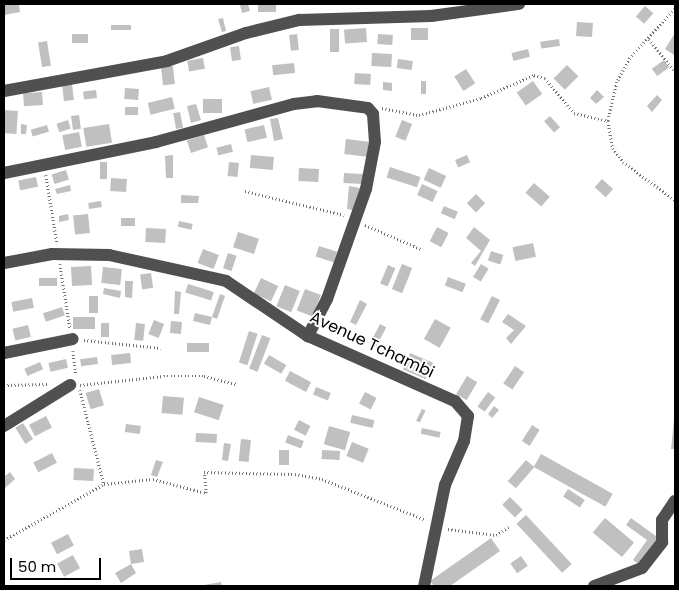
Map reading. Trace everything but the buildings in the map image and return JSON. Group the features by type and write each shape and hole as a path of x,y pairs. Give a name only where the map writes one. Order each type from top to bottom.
{"street":[{"path":"4,91 167,61 246,33 300,20 431,16 519,4"},
{"path":"4,174 156,142 294,104 317,101 368,108 373,114 376,142 356,221 308,336"},
{"name":"Avenue Tchambi","path":"4,262 58,254 108,254 226,281 308,336 455,401 468,416 436,524 424,586"},
{"path":"4,353 73,339"},
{"path":"4,426 74,385"},
{"path":"594,586 642,568 662,542 662,520 675,501"}],"path":[{"path":"675,9 648,39 639,45 617,82 608,121 613,148 623,162 675,200"},
{"path":"648,39 675,72"},
{"path":"368,108 418,115 481,98 534,75 555,87 574,113 608,121"},
{"path":"45,166 73,339 74,385 104,484"},
{"path":"245,191 287,198 356,221 421,249"},
{"path":"73,339 161,348"},
{"path":"4,385 74,385 164,376 204,376 237,384"},
{"path":"4,540 104,484 153,479 206,493 204,472 295,474 322,479 463,534 496,535 509,527"}]}
